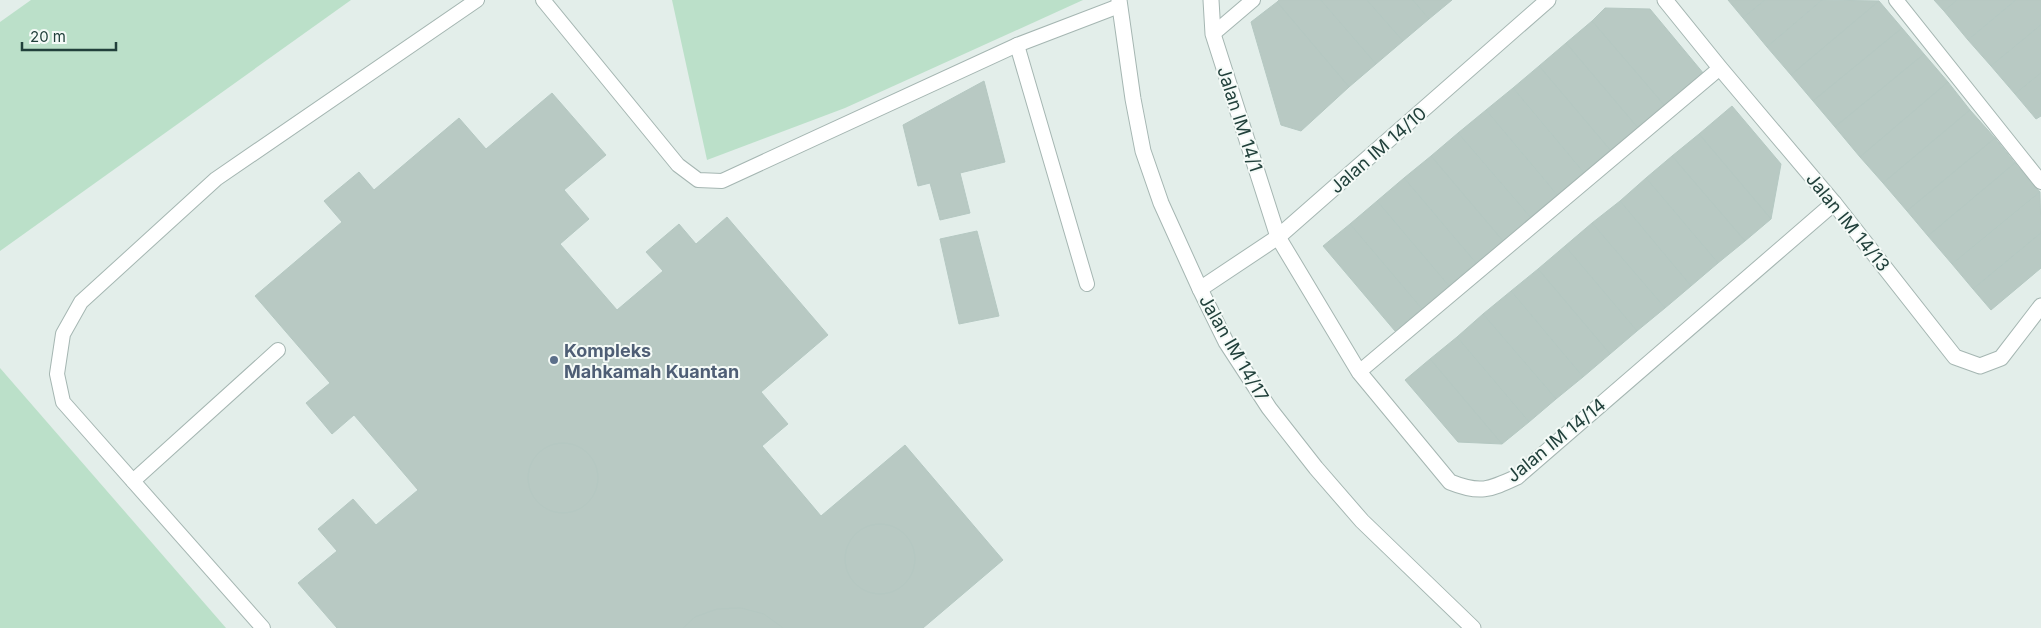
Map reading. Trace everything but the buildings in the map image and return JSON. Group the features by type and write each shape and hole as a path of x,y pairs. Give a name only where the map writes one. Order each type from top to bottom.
{"street":[{"name":"Jalan IM 14/1","path":"1211,0 1213,34 1278,237"},
{"name":"Jalan IM 14/10","path":"1200,290 1278,237 1548,0"},
{"name":"Jalan IM 14/13","path":"1665,0 1834,203 1955,357 1980,366 2001,358 2041,306"},
{"name":"Jalan IM 14/17","path":"1119,3 1132,99 1143,151 1161,203 1200,290 1226,342 1269,408 1316,468 1362,522 1473,628"},
{"name":"Jalan IM 14/14","path":"1278,237 1359,372 1450,482 1469,490 1492,489 1517,477 1834,203"}],"lane":[{"path":"263,628 63,402 57,374 63,334 82,302 216,179 477,0"},
{"path":"543,0 678,165 698,180 722,181 1017,46 1119,3"},
{"path":"1213,34 1253,0"},
{"path":"1896,0 2041,182"},
{"path":"1017,46 1088,284"},
{"path":"1359,372 1720,68"},
{"path":"133,481 278,350"}],"green space":[{"path":"31,0 351,0 0,251 0,22"},
{"path":"672,0 1083,0 845,108 707,160"},
{"path":"0,368 226,628 0,628"}],"place":[{"name":"Kompleks Mahkamah Kuantan","path":"554,360"}]}
